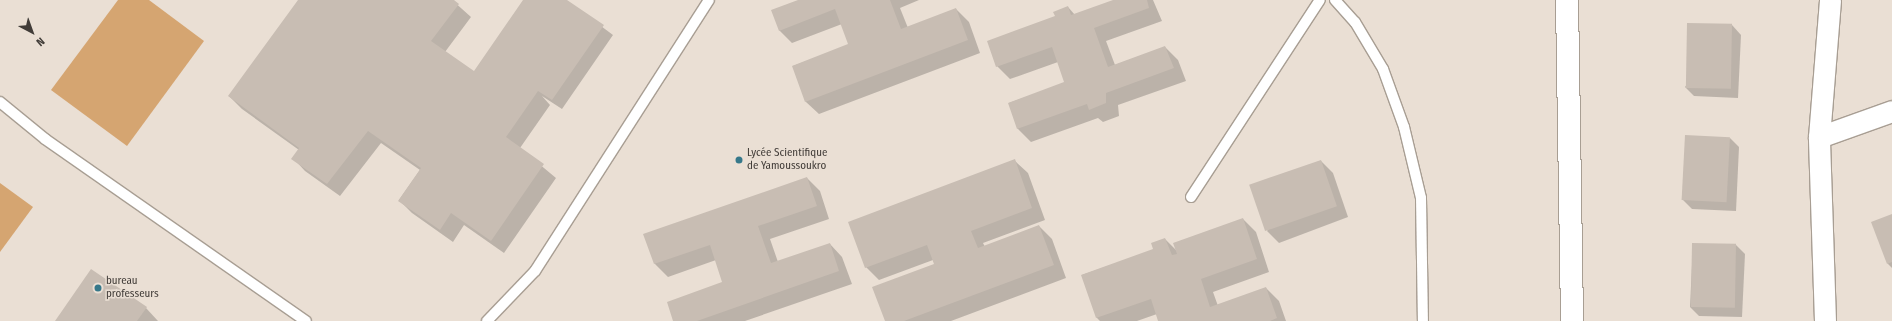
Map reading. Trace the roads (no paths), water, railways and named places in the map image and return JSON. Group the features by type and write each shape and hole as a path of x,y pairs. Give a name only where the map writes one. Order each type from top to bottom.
{"street":[{"path":"1567,0 1572,321"},
{"path":"1825,321 1819,137 1830,0"},
{"path":"1819,137 1892,111"}],"lane":[{"path":"487,321 535,271 710,0"},
{"path":"1191,197 1320,0"},
{"path":"1335,0 1355,22 1383,68 1404,126 1421,198 1423,321"},
{"path":"0,102 45,139 306,321"}],"place":[{"name":"Lycée Scientifique de Yamoussoukro","path":"739,160"},
{"name":"bureau professeurs","path":"98,288"}]}
